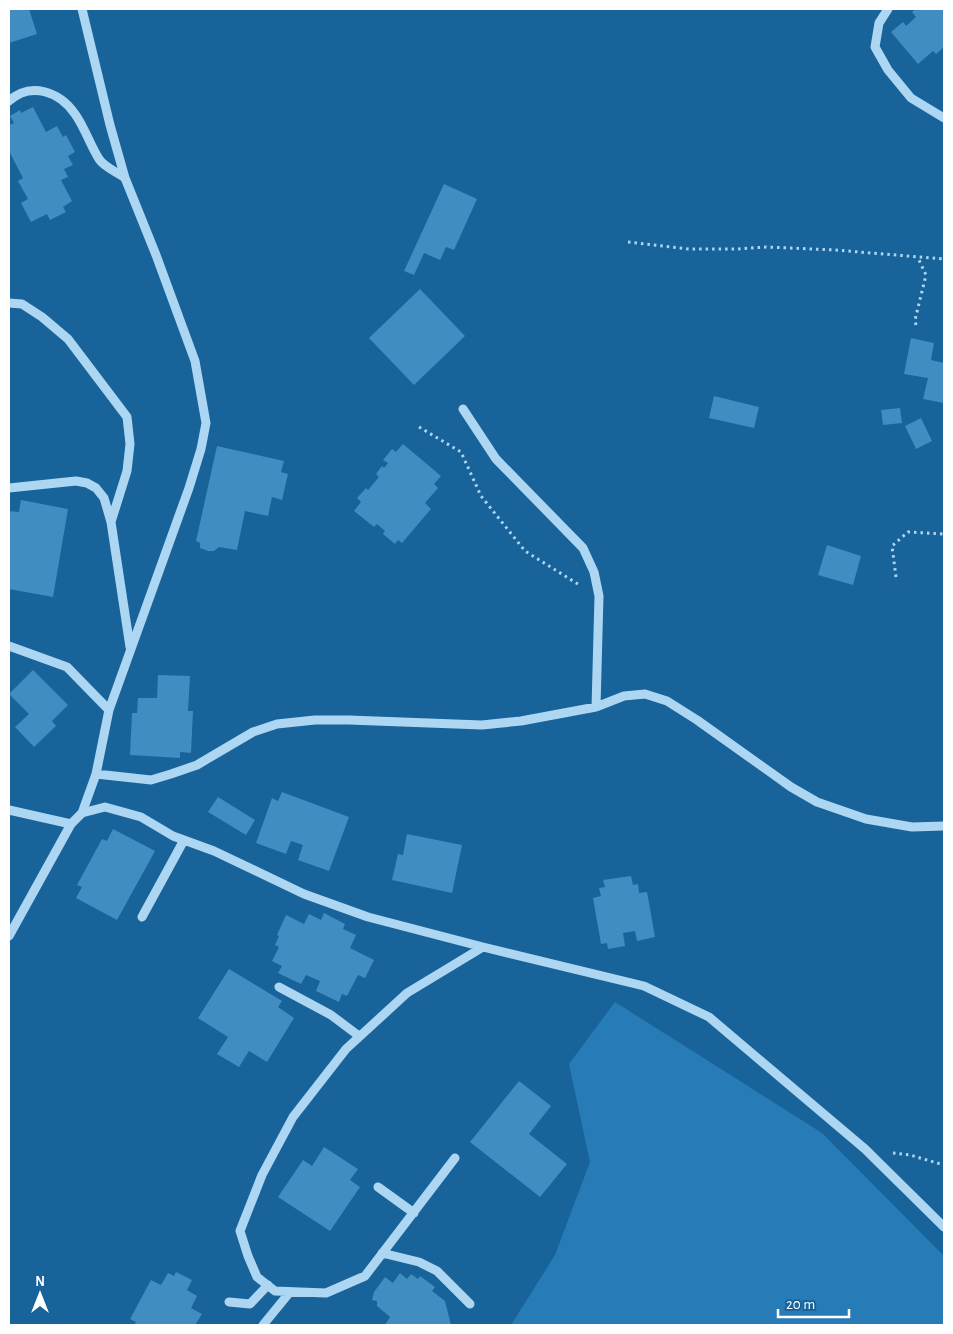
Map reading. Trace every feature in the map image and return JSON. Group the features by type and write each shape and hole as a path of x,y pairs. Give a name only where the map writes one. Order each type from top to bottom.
{"street":[{"path":"9,936 70,824 82,813 96,774 109,710 189,488 201,449 206,423 195,361 125,178 82,9"},
{"path":"888,9 879,23 876,47 884,63 911,98 944,118"},
{"path":"9,101 24,90 39,89 57,97 74,113 100,161 125,178"},
{"path":"9,303 22,304 42,317 68,339 127,417 130,444 127,471 111,522"},
{"path":"463,409 496,459 583,548 594,572 599,596 596,707"},
{"path":"9,488 76,481 87,483 96,488 104,498 111,522 130,650"},
{"path":"9,646 67,667 109,710"},
{"path":"96,774 152,780 197,765 253,732 277,724 315,720 349,720 482,725 521,721 596,707 624,696 646,694 667,701 791,787 817,802 866,819 912,827 944,826"},
{"path":"82,813 105,807 141,817 173,836 214,851 304,894 359,914 483,948 644,986 709,1017 865,1149 944,1227"},
{"path":"9,810 70,824"},
{"path":"142,917 184,840"},
{"path":"456,1158 365,1276 326,1293 275,1291 257,1277 240,1231 262,1175 293,1116 346,1049 407,993 483,948"},
{"path":"279,987 331,1014 359,1036"},
{"path":"378,1187 414,1213"},
{"path":"382,1253 419,1262 438,1271 470,1304"},
{"path":"229,1302 250,1304 268,1285"},
{"path":"264,1325 290,1292"}],"path":[{"path":"628,242 689,248 737,249 766,247 835,250 944,260"},
{"path":"916,325 915,320 926,275 918,258"},
{"path":"419,427 461,452 481,496 525,550 557,572 599,596"},
{"path":"896,577 892,546 908,532 944,534"},
{"path":"865,1149 910,1155 944,1165"}],"shaded area":[{"path":"615,1002 822,1133 944,1256 944,1325 511,1325 555,1255 590,1162 569,1064"}],"building":[{"path":"9,9 29,9 37,34 9,43"},
{"path":"916,9 944,9 944,47 936,54 933,51 918,64 891,32 903,22 906,26 916,17 912,12"},
{"path":"33,107 46,132 57,126 63,137 66,135 75,152 68,156 73,165 64,169 68,177 61,180 72,201 63,207 66,212 50,220 47,214 31,222 21,203 28,199 18,181 23,178 9,151 9,125 14,123 10,116 20,110 21,113"},
{"path":"444,184 477,199 454,250 446,247 440,260 424,253 414,275 404,271"},
{"path":"420,289 465,336 414,385 369,338"},
{"path":"911,338 934,343 931,360 944,363 944,403 923,399 928,378 904,374"},
{"path":"714,396 759,407 754,428 709,418"},
{"path":"900,408 902,423 883,425 881,410"},
{"path":"921,418 932,441 916,449 905,426"},
{"path":"403,444 441,476 434,484 438,488 425,503 431,509 402,543 398,540 395,544 383,534 385,531 377,524 374,527 354,511 361,502 357,498 366,488 368,490 379,477 376,474 382,466 384,468 388,463 383,460 392,449 396,452"},
{"path":"217,446 284,461 281,472 288,474 282,500 272,497 268,516 245,511 237,550 219,547 214,551 208,551 200,548 200,543 196,541"},
{"path":"21,500 68,509 53,597 9,589 9,511 19,512"},
{"path":"827,545 861,556 853,585 818,575"},
{"path":"33,670 68,705 52,721 56,726 34,747 15,727 29,714 9,694"},
{"path":"158,675 190,676 188,711 193,711 191,753 180,752 180,758 130,755 132,713 137,713 138,698 157,698"},
{"path":"282,792 349,817 329,871 298,860 303,845 291,841 286,854 256,843 272,798 278,801"},
{"path":"218,797 255,820 246,835 208,812"},
{"path":"113,829 155,851 117,920 76,898 82,887 77,885 102,839 107,841"},
{"path":"407,834 462,845 452,893 392,880 398,854 403,855"},
{"path":"631,876 633,885 638,884 639,893 647,892 655,937 637,941 635,931 623,933 625,946 608,949 607,943 601,944 593,898 601,896 599,888 605,887 603,880"},
{"path":"324,913 345,924 343,929 356,935 350,948 374,960 365,978 358,975 347,996 342,994 339,1002 316,991 320,981 306,975 301,984 278,973 282,966 272,961 279,947 275,945 279,936 277,935 286,915 304,924 309,914 321,920"},
{"path":"229,969 282,1001 278,1007 294,1018 267,1062 249,1051 239,1067 217,1054 228,1037 198,1018"},
{"path":"519,1081 551,1106 529,1134 567,1164 540,1197 470,1142"},
{"path":"324,1147 358,1169 350,1180 360,1187 330,1231 278,1197 303,1160 312,1166"},
{"path":"176,1272 192,1280 187,1290 197,1296 191,1308 202,1314 195,1325 134,1325 136,1322 130,1319 151,1280 161,1285 168,1273 174,1276"},
{"path":"400,1273 407,1279 411,1274 418,1279 420,1276 435,1287 432,1291 445,1301 451,1325 385,1325 390,1317 377,1306 377,1301 372,1300 374,1292 385,1277 393,1283"}]}
